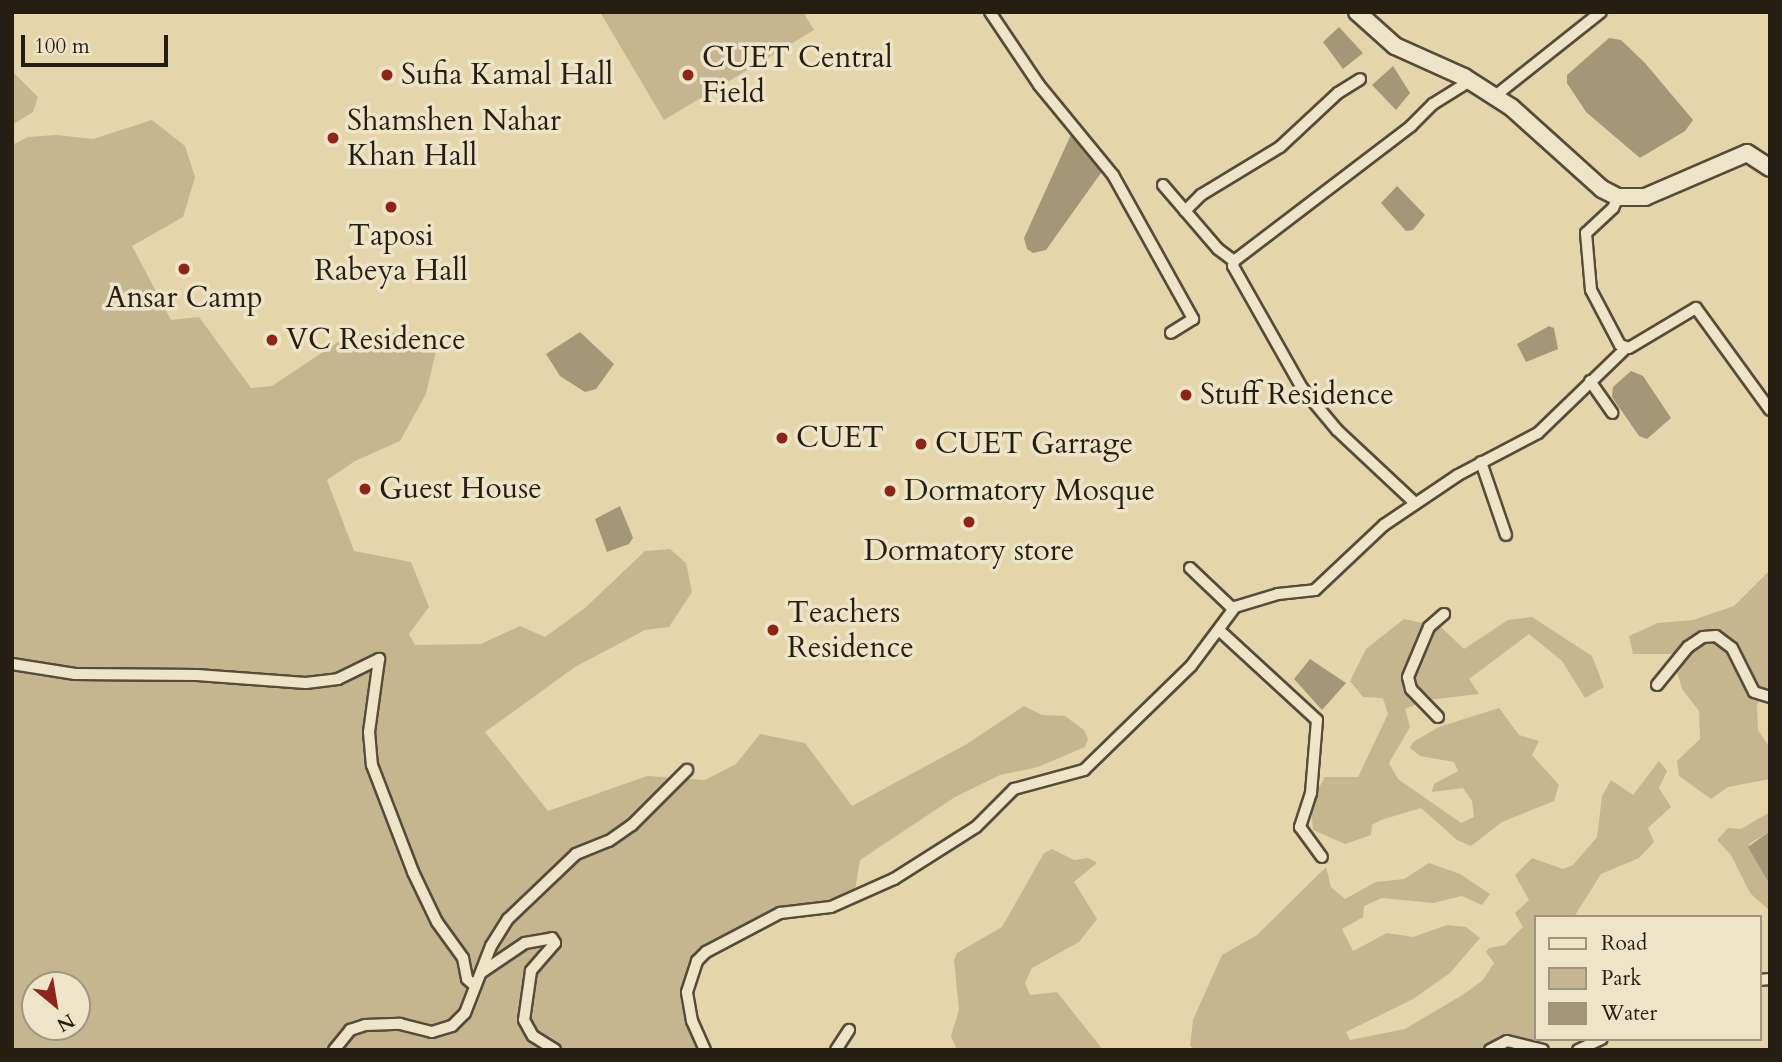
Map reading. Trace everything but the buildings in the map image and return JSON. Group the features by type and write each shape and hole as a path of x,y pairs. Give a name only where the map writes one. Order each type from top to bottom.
{"main road":[{"path":"1357,12 1395,46 1471,81 1495,96 1602,189 1618,197 1646,197 1747,153 1770,168"}],"street":[{"path":"990,12 1039,85 1113,175 1193,319 1171,333"},
{"path":"1495,96 1601,12"},
{"path":"1185,211 1201,195 1280,147 1338,93 1360,79"},
{"path":"1234,261 1411,126 1433,104 1471,81"},
{"path":"1163,185 1234,261 1242,288 1302,388 1338,429 1415,503"},
{"path":"1618,197 1613,208 1586,233 1591,290 1625,349"},
{"path":"705,1050 689,1014 687,992 697,961 706,952 780,913 831,907 894,879 976,827 1014,789 1084,770 1191,666 1233,609 1278,594 1315,590 1384,525 1415,503 1481,462 1538,433 1625,349 1696,308 1770,410"},
{"path":"1590,381 1612,413"},
{"path":"1481,462 1506,535"},
{"path":"1190,568 1233,609"},
{"path":"1438,717 1411,689 1408,677 1429,627 1444,614"},
{"path":"1219,630 1317,720 1311,793 1300,827 1322,857"},
{"path":"1657,685 1688,648 1703,637 1716,636 1732,648 1754,692 1770,697"},
{"path":"12,664 75,674 197,675 306,683 338,678 379,659 369,732 372,765 413,872 437,922 463,958 467,979 475,986"},
{"path":"334,1050 350,1030 365,1025 400,1024 432,1032 452,1026 465,1013 475,986 508,919 576,854 609,841 632,825 687,770"},
{"path":"482,972 524,943 552,938 555,943 531,971 524,1020 533,1036 555,1050"},
{"path":"835,1050 849,1030"},
{"path":"1490,1050 1507,1041 1543,1050"},
{"path":"1578,1050 1597,1041"}],"green space":[{"name":"CUET Central Field","path":"600,12 803,12 814,30 664,120"},
{"path":"12,71 38,97 33,112 12,125"},
{"path":"152,120 185,146 195,177 183,217 132,246 171,320 199,317 251,388 272,386 350,334 429,332 438,342 426,394 400,441 355,461 327,480 354,551 411,562 429,607 409,634 415,645 481,644 520,626 545,637 585,608 645,551 670,549 686,563 692,592 669,627 645,630 575,667 485,732 548,811 647,776 705,780 736,764 760,734 805,743 852,806 965,745 1024,706 1042,715 1065,716 1084,730 1088,739 1085,747 1038,767 1000,775 955,797 860,860 855,890 832,903 776,910 695,959 688,970 681,1004 699,1050 12,1050 12,145 28,137 56,135 93,139"},
{"path":"1770,570 1770,683 1757,705 1758,730 1770,748 1770,779 1728,787 1711,799 1679,776 1677,761 1700,739 1699,711 1682,689 1672,654 1633,654 1629,636 1658,623 1693,620 1734,606"},
{"path":"1532,617 1592,656 1604,687 1585,698 1562,661 1529,634 1469,679 1479,694 1428,700 1405,709 1410,727 1389,763 1398,779 1461,823 1474,817 1472,801 1463,788 1432,792 1434,784 1458,771 1454,762 1420,756 1410,748 1413,742 1439,727 1499,708 1519,735 1539,741 1532,755 1559,785 1554,801 1502,822 1471,846 1457,840 1421,808 1381,820 1372,825 1371,835 1345,844 1313,830 1311,802 1325,777 1358,777 1388,714 1383,698 1363,697 1350,681 1366,649 1404,619 1441,627 1464,649 1508,620"},
{"path":"1659,761 1667,771 1659,788 1671,807 1648,828 1654,842 1639,858 1601,874 1575,915 1534,915 1534,1040 1527,1050 1196,1050 1190,1046 1193,1020 1222,955 1257,935 1326,867 1331,887 1345,899 1376,882 1404,879 1429,863 1460,874 1490,894 1482,905 1462,896 1433,903 1382,898 1364,906 1363,917 1342,929 1353,951 1387,933 1413,937 1447,925 1466,927 1480,938 1450,973 1413,999 1346,1032 1350,1040 1405,1029 1483,980 1494,963 1486,952 1489,948 1505,945 1523,927 1515,913 1529,900 1515,875 1532,858 1563,869 1573,865 1597,837 1602,796 1611,780 1633,795"},
{"path":"1770,812 1770,831 1749,844 1770,885 1770,911 1750,893 1731,855 1717,840 1728,828 1741,829"},
{"path":"1052,849 1074,860 1088,858 1097,863 1074,882 1097,919 1079,942 1032,968 1025,983 1030,995 1057,992 1103,1050 957,1050 951,1036 959,1010 954,960 957,953 1002,927 1044,853"}],"water":[{"path":"1339,27 1363,53 1343,69 1323,42"},
{"path":"1609,38 1621,40 1645,63 1693,120 1685,131 1640,158 1586,112 1567,83 1567,75"},
{"path":"1393,66 1410,93 1396,110 1372,85"},
{"path":"1074,128 1103,170 1046,250 1033,253 1027,249 1024,238"},
{"path":"1397,186 1425,215 1413,230 1406,231 1381,203"},
{"path":"1549,326 1554,328 1558,349 1526,362 1517,344"},
{"path":"580,332 614,364 596,389 585,392 560,376 546,354"},
{"path":"1631,371 1643,376 1671,418 1647,439 1639,436 1612,397 1613,387"},
{"path":"620,506 633,538 629,544 607,552 595,519"},
{"path":"1310,659 1346,683 1322,710 1294,679"},
{"path":"1770,831 1770,885 1748,847"}],"place":[{"name":"Sufia Kamal Hall","path":"387,75"},
{"name":"CUET Central Field","path":"688,75"},
{"name":"Shamshen Nahar Khan Hall","path":"333,138"},
{"name":"Taposi Rabeya Hall","path":"391,207"},
{"name":"Ansar Camp","path":"184,269"},
{"name":"VC Residence","path":"272,340"},
{"name":"Stuff Residence","path":"1186,395"},
{"name":"CUET","path":"782,438"},
{"name":"CUET Garrage","path":"921,444"},
{"name":"Guest House","path":"365,489"},
{"name":"Dormatory Mosque","path":"890,491"},
{"name":"Dormatory store","path":"969,522"},
{"name":"Teachers Residence","path":"773,630"}]}
